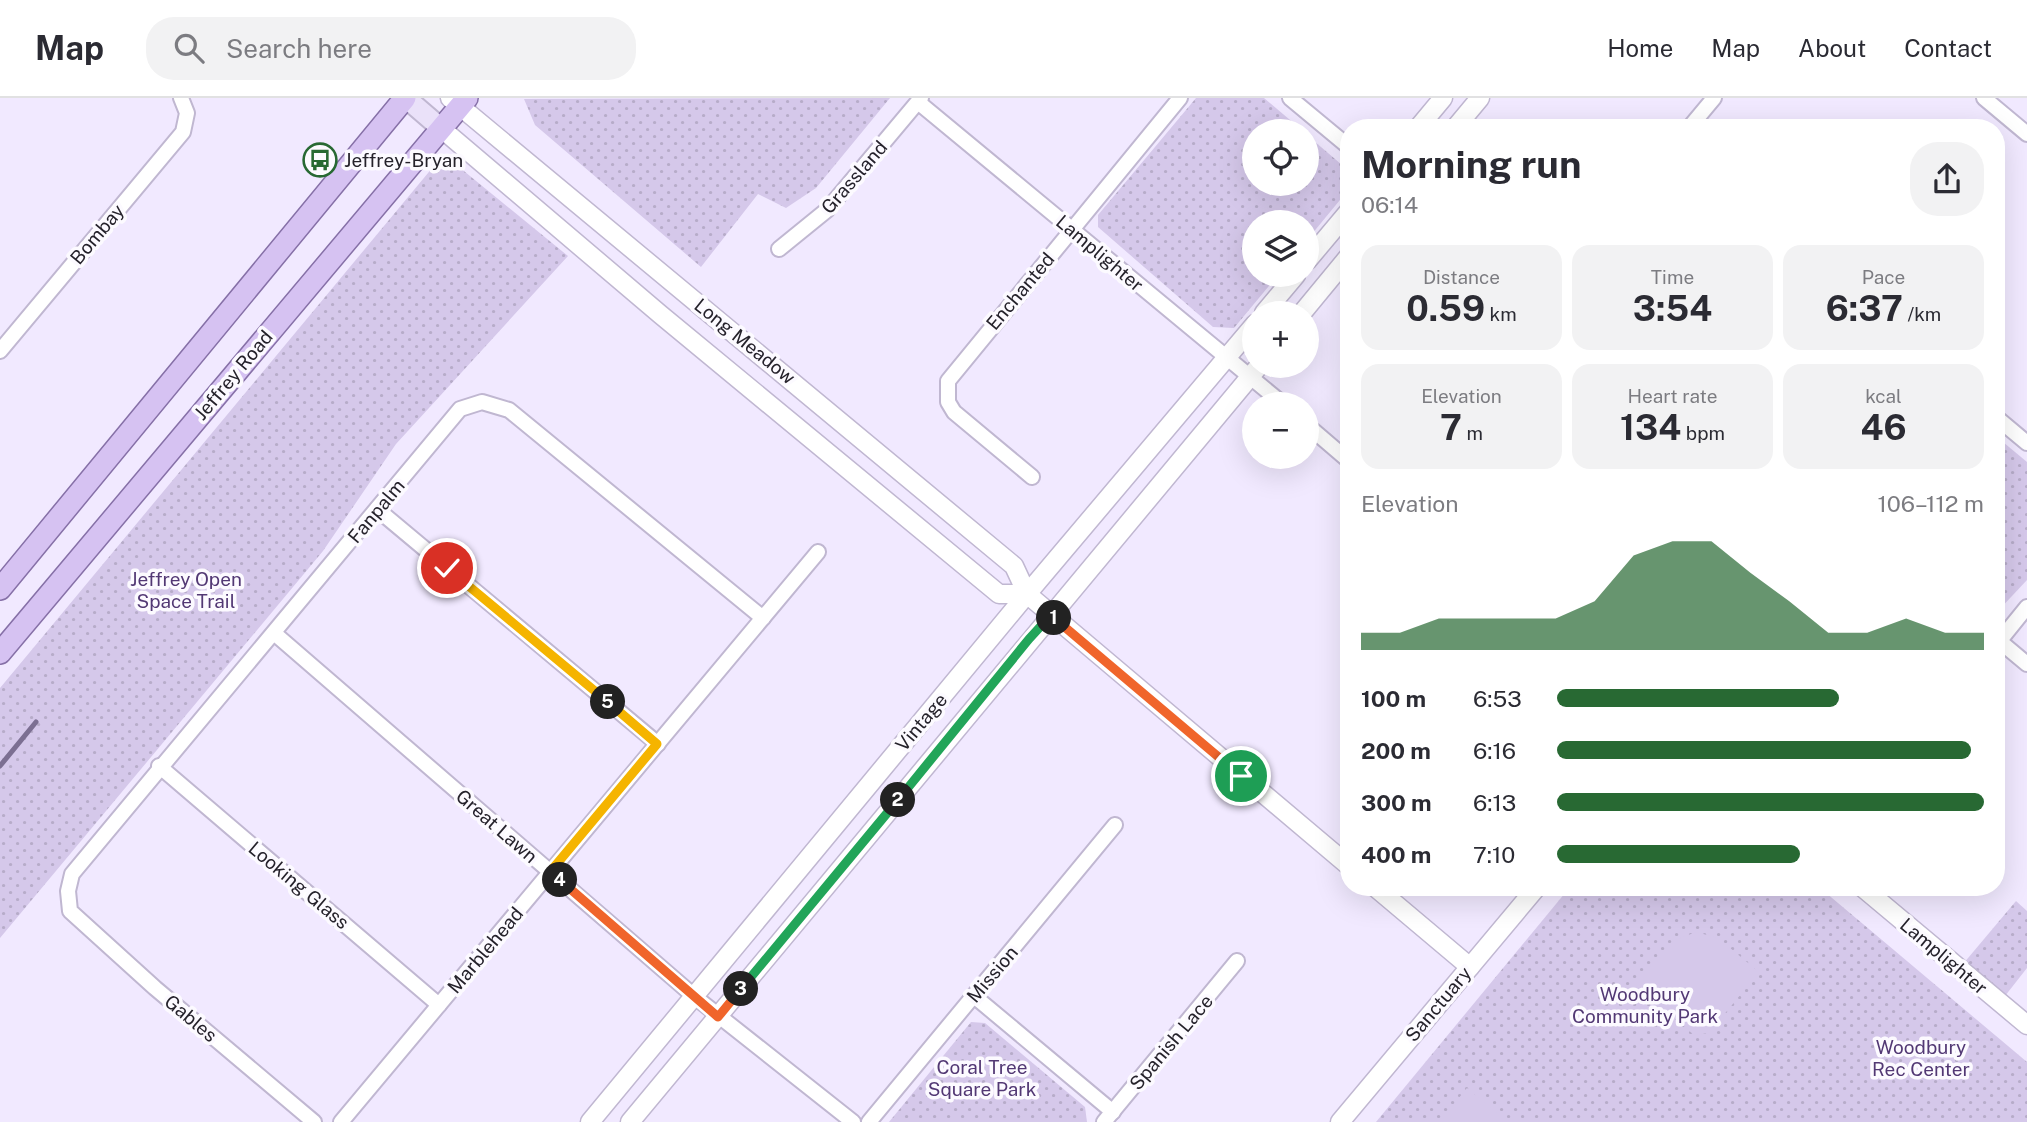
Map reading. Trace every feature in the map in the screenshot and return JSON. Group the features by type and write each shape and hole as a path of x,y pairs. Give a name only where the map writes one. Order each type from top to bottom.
{"main road":[{"path":"0,589 405,98 442,129"},
{"name":"Jeffrey Road","path":"0,653 442,129 459,101"}],"street":[{"name":"Bombay","path":"0,351 183,132 187,113 181,98"},
{"name":"Enchanted","path":"1032,477 954,412 946,391 952,372 1180,98"},
{"path":"1290,98 1340,140"},
{"path":"1426,119 1443,98"},
{"path":"1462,119 1480,98"},
{"path":"1696,119 1714,98"},
{"path":"1984,98 2027,134"},
{"name":"Lamplighter","path":"920,100 1227,358 1242,365"},
{"name":"Grassland","path":"779,249 827,210 920,100"},
{"name":"Long Meadow","path":"459,101 1014,566 1027,594 1340,858"},
{"name":"Long Meadow","path":"442,129 661,316 999,594 1027,594"},
{"path":"1319,247 1340,222"},
{"path":"1312,301 1340,267"},
{"path":"1274,301 1286,287"},
{"name":"Vintage","path":"590,1122 1027,594 1242,340"},
{"name":"Vintage","path":"630,1122 1248,378"},
{"name":"Lamplighter","path":"1260,378 1272,392"},
{"name":"Fanpalm","path":"70,911 68,891 72,874 159,766 460,410 482,402 504,407 763,618"},
{"path":"2005,425 2027,443"},
{"path":"1319,435 1340,453"},
{"path":"377,509 657,744"},
{"name":"Marblehead","path":"341,1122 818,552"},
{"path":"2005,633 2027,607"},
{"name":"Great Lawn","path":"274,633 718,1017 853,1122"},
{"path":"2005,647 2027,664"},
{"name":"Looking Glass","path":"159,766 439,1005"},
{"name":"Mission","path":"869,1122 1115,825"},
{"path":"1386,896 1469,967"},
{"name":"Sanctuary","path":"1340,1122 1529,896"},
{"name":"Lamplighter","path":"1873,896 2027,1025"},
{"name":"Gables","path":"70,911 155,988 314,1122"},
{"name":"Spanish Lace","path":"1109,1117 1237,961"},
{"path":"974,996 1109,1117"}],"green space":[{"path":"890,98 816,188 786,208 758,194 701,267 535,125 524,99"},
{"path":"1196,98 1264,98 1289,119 1242,119 1242,196 1319,196 1319,145 1340,163 1340,200 1319,225 1319,210 1242,210 1242,287 1268,287 1256,301 1242,301 1242,318 1234,328 1213,327 1098,227 1098,215"},
{"name":"Jeffrey Open Space Trail","path":"445,161 459,167 568,256 396,444 323,551 0,938 0,688 433,167 446,164"},
{"path":"2005,444 2027,462 2027,580 2005,603"},
{"name":"Woodbury Community Park","path":"1563,896 1830,896 2027,1062 2027,1122 1376,1122"},
{"path":"2016,901 2027,911 2027,968 2005,996 1963,964"},
{"path":"1696,932 1718,938 1759,972 1709,1033 1694,1035 1635,984 1673,941"},
{"name":"Coral Tree Square Park","path":"971,1022 985,1023 1085,1107 1087,1122 889,1122"},
{"path":"1467,1088 1508,1122 1439,1122"}],"waterway":[{"path":"0,766 36,722"}],"place":[{"name":"Jeffrey-Bryan","path":"320,160"}],"route":[{"path":"447,568 657,744 550,872 718,1017 1051,615 1241,776"}],"park label":[{"name":"Woodbury Rec Center","path":"1921,1058"}]}
